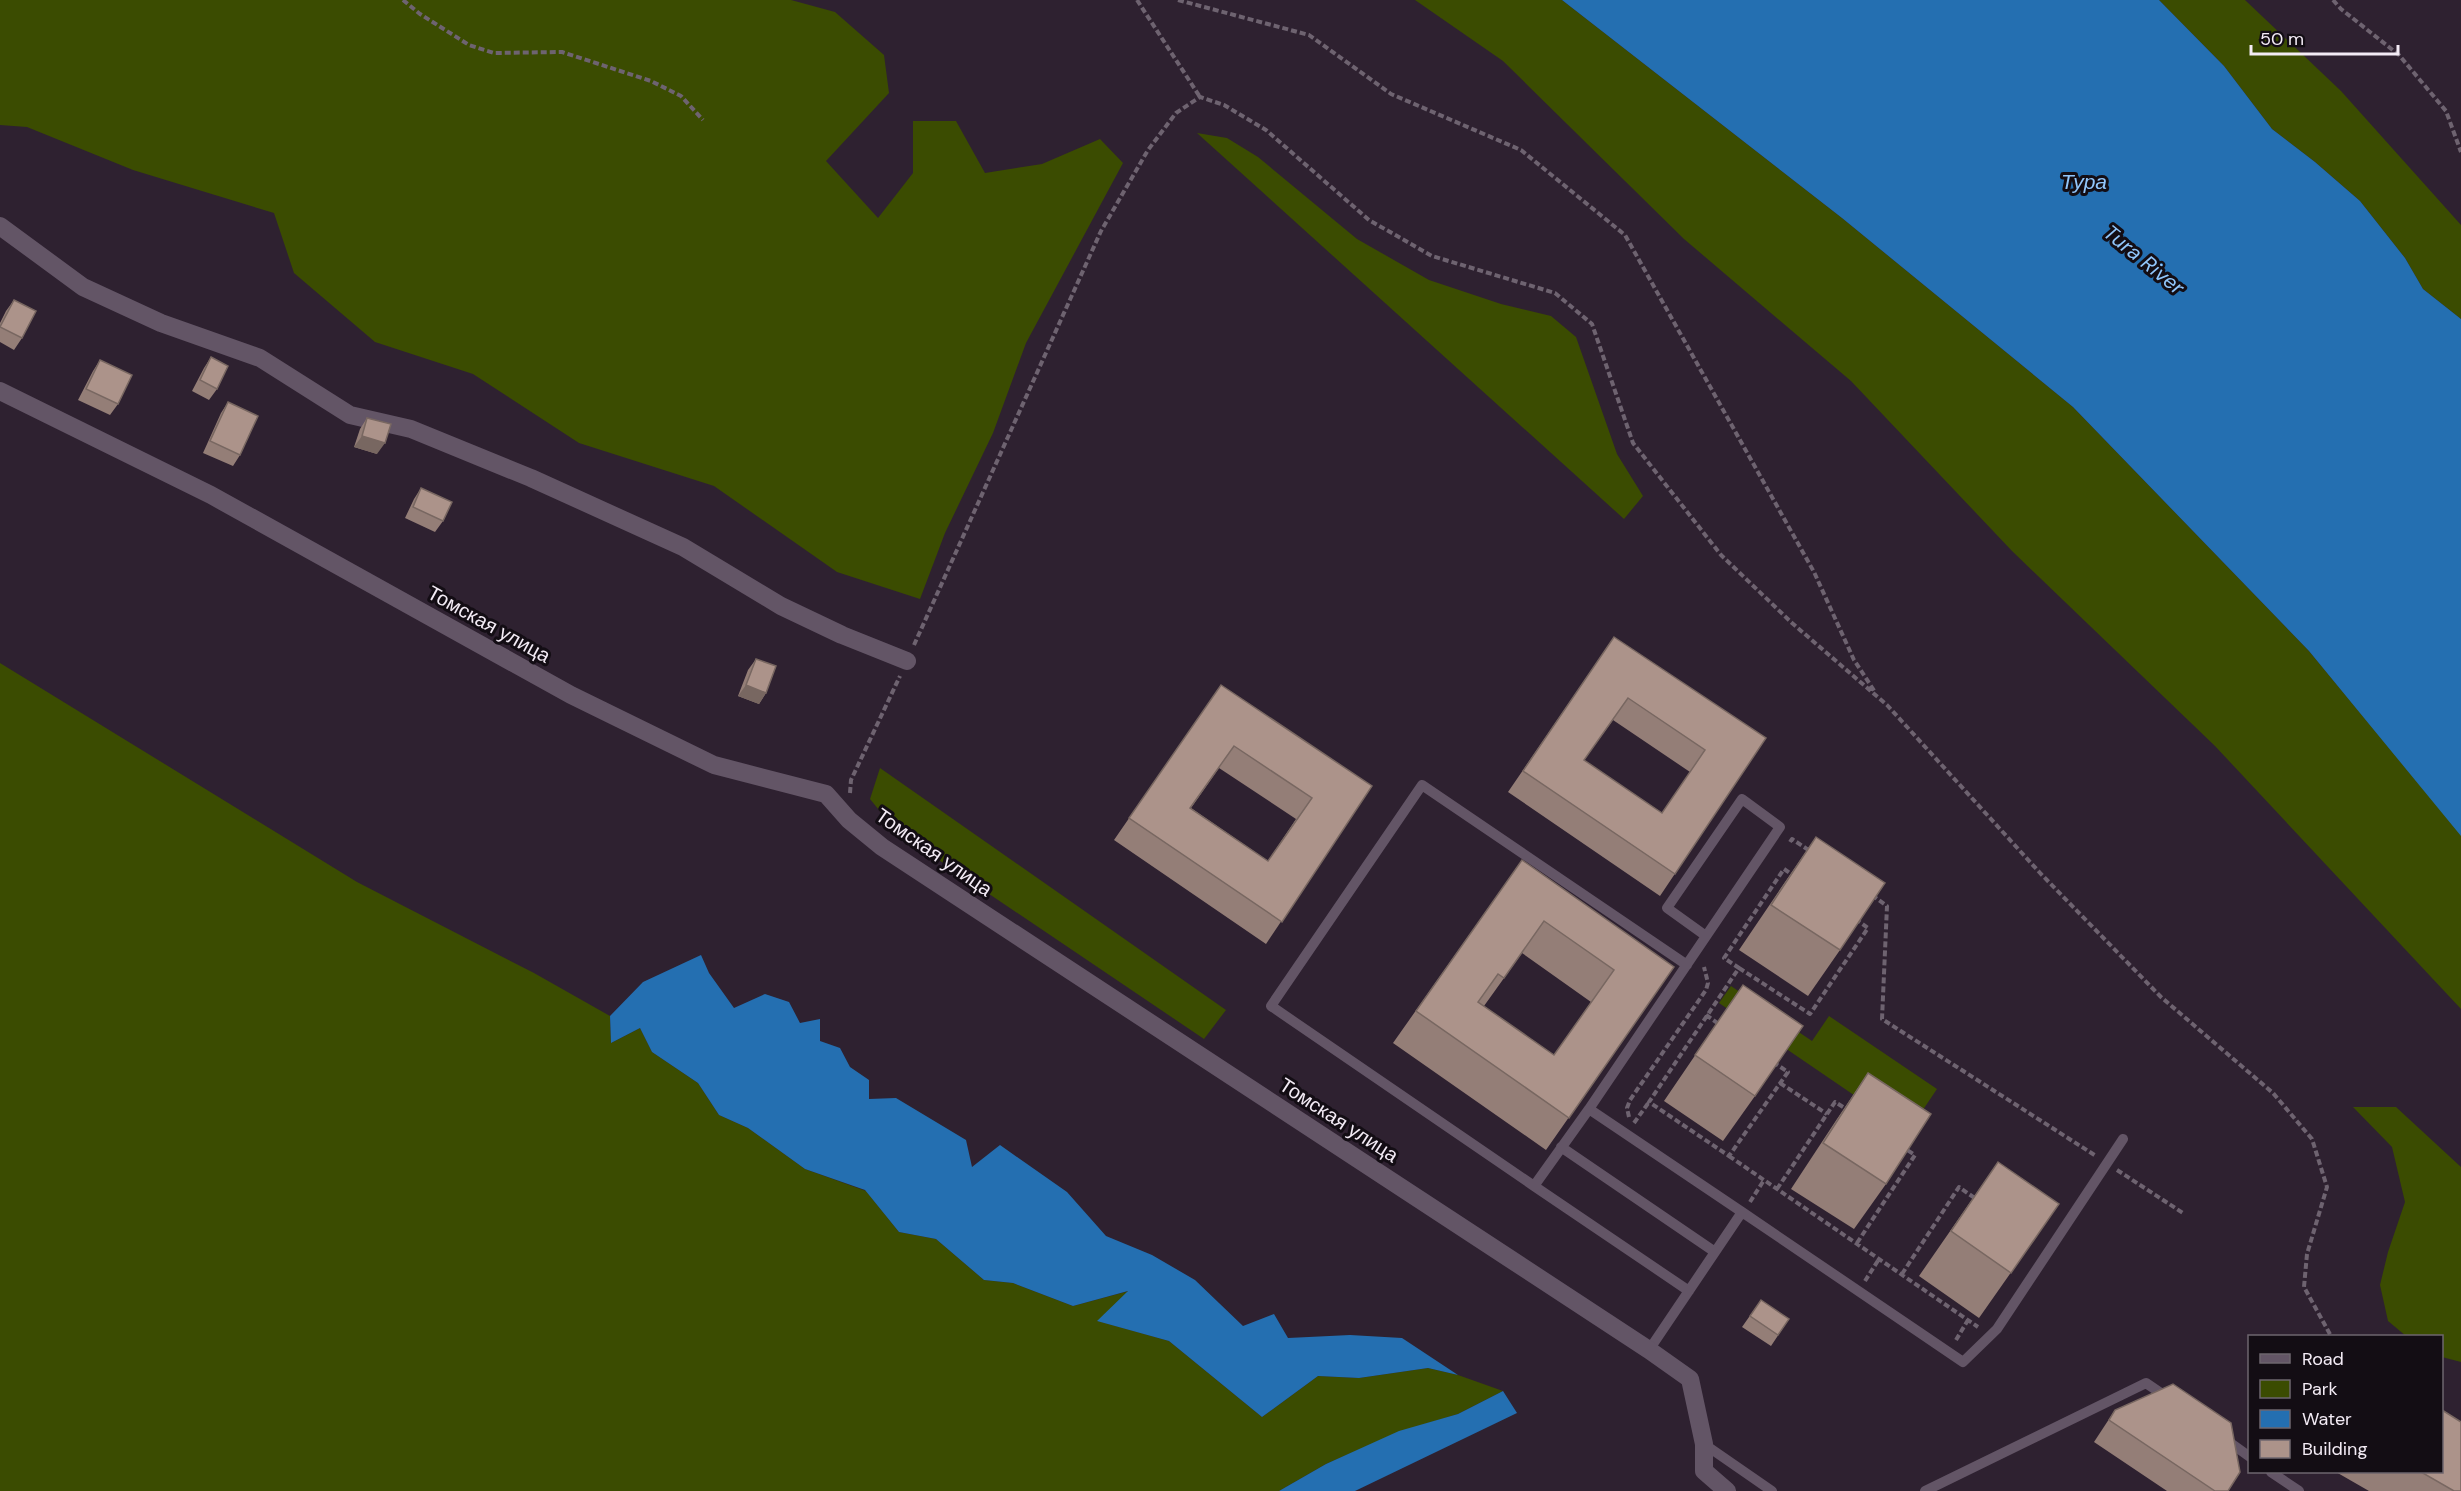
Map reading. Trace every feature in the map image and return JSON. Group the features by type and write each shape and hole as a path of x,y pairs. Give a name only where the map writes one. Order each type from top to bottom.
{"street":[{"path":"0,226 83,287 161,323 260,358 350,415 411,429 531,478 618,517 683,547 781,606 842,635 907,661"},
{"name":"Томская улица","path":"0,391 211,495 571,695 714,765 826,794 849,820 882,847 1649,1350 1690,1380 1704,1444 1704,1471 1726,1491"}],"lane":[{"path":"1687,965 1422,785 1271,1006 1689,1291"},
{"path":"1534,1186 1589,1109 1780,827 1742,800 1667,908 1706,936"},
{"path":"1589,1109 1963,1362 1997,1329 2123,1140"},
{"path":"1561,1147 1715,1252"},
{"path":"1649,1350 1742,1212"},
{"path":"1925,1491 2146,1383 2174,1403"},
{"path":"2212,1430 2248,1456"},
{"path":"1704,1444 1772,1491"},
{"path":"2272,1473 2299,1491"}],"path":[{"path":"403,0 420,14 469,45 494,53 562,52 651,81 681,96 703,120"},
{"path":"1137,0 1200,97 1224,105 1266,130 1369,220 1432,256 1555,293 1592,324 1633,443 1721,555 1792,623 1878,698 2041,874 2161,997 2273,1093 2312,1140 2327,1187 2307,1254 2304,1287 2330,1335"},
{"path":"1178,0 1309,35 1391,94 1521,150 1626,235 1814,572 1854,660 1878,698"},
{"path":"2333,0 2399,55 2446,111 2461,152"},
{"path":"849,820 851,780 1101,231 1148,150 1176,113 1200,97"},
{"path":"1786,848 1792,839 1811,852"},
{"path":"1803,882 1784,869 1724,958 1810,1014 1868,928 1849,915"},
{"path":"1868,892 1887,906 1882,1019 2183,1213"},
{"path":"1635,1123 1628,1115 1630,1100 1706,990 1708,983 1703,969 1710,959"},
{"path":"1627,1134 1739,968"},
{"path":"1706,1015 1724,1027"},
{"path":"1729,1156 1788,1072 1770,1059"},
{"path":"1780,1083 1827,1114"},
{"path":"1649,1102 1979,1328 1986,1318"},
{"path":"1778,1189 1835,1102 1853,1113"},
{"path":"1857,1244 1915,1155 1898,1143"},
{"path":"1742,1212 1764,1180"},
{"path":"1902,1274 1959,1187 1979,1201"},
{"path":"1750,1202 1759,1208"},
{"path":"1859,1291 1879,1259"},
{"path":"1856,1274 1874,1287"},
{"path":"1968,1320 1954,1342 1971,1355"}],"green space":[{"path":"0,0 791,0 835,12 884,55 889,93 826,161 878,218 913,173 913,121 956,121 985,173 1042,164 1100,139 1123,163 1026,343 993,433 945,533 920,599 837,572 714,486 579,443 473,374 375,342 294,273 274,213 133,170 27,127 0,125"},
{"path":"1415,0 1562,0 1842,218 2073,407 2309,651 2461,835 2461,1009 2215,746 2012,551 1851,381 1684,239 1503,61"},
{"path":"2159,0 2245,0 2341,91 2461,225 2461,319 2423,289 2405,258 2360,201 2272,129 2224,66"},
{"path":"1197,133 1227,138 1258,157 1357,239 1429,280 1501,304 1551,316 1576,337 1617,454 1643,496 1624,519"},
{"path":"0,663 357,882 534,973 610,1016 611,1043 640,1028 652,1052 698,1083 719,1115 748,1128 805,1169 866,1191 899,1232 936,1239 984,1280 1013,1283 1073,1306 1129,1291 1098,1321 1169,1341 1262,1417 1318,1376 1359,1378 1428,1368 1458,1375 1503,1391 1458,1414 1399,1432 1326,1464 1279,1491 0,1491"},
{"path":"880,768 1226,1010 1204,1039 896,831 870,799"},
{"path":"1731,986 1812,1041 1829,1016 1937,1089 1908,1132 1719,1003"},
{"path":"2353,1107 2396,1107 2461,1167 2461,1362 2443,1357 2443,1335 2405,1335 2388,1321 2380,1285 2388,1252 2405,1202 2392,1147"}],"water":[{"name":"Тура","path":"1562,0 2159,0 2224,66 2272,129 2360,201 2405,258 2423,289 2461,319 2461,836 2309,651 2073,407 1842,218"},
{"path":"701,955 709,973 734,1008 765,994 789,1002 800,1023 820,1019 820,1041 840,1048 850,1067 869,1080 869,1099 896,1098 966,1140 972,1167 1000,1145 1067,1192 1106,1236 1152,1255 1195,1280 1243,1326 1274,1314 1288,1338 1350,1335 1402,1338 1458,1375 1428,1368 1359,1378 1318,1376 1262,1417 1169,1341 1097,1321 1128,1291 1073,1306 1013,1283 984,1280 936,1239 899,1232 865,1190 805,1169 748,1128 719,1115 698,1083 652,1052 640,1028 611,1043 610,1016 643,982"},
{"path":"1503,1391 1517,1413 1355,1491 1279,1491 1326,1464 1399,1431 1458,1414"}],"building":[{"path":"14,300 36,311 22,338 0,327"},
{"path":"211,357 228,366 217,389 200,380"},
{"path":"100,360 132,375 118,404 86,389"},
{"path":"228,402 258,416 240,455 210,441"},
{"path":"367,418 391,424 385,443 362,436"},
{"path":"421,488 452,502 443,521 413,507"},
{"path":"1614,637 1766,738 1675,874 1523,771","holes":["1628,698 1705,750 1662,813 1584,760"]},
{"path":"756,659 776,666 766,693 746,685"},
{"path":"1221,685 1372,786 1282,922 1129,818","holes":["1234,746 1312,798 1268,861 1190,808"]},
{"path":"1816,837 1885,883 1840,950 1771,905"},
{"path":"1522,860 1674,967 1569,1118 1416,1011","holes":["1544,921 1614,970 1554,1055 1478,1002 1498,974 1504,978"]},
{"path":"1743,985 1803,1026 1755,1096 1695,1055"},
{"path":"1868,1073 1931,1114 1886,1184 1823,1143"},
{"path":"1998,1162 2059,1204 2011,1273 1951,1231"},
{"path":"1761,1300 1789,1319 1778,1335 1750,1316"},
{"path":"2173,1384 2231,1423 2240,1472 2228,1491 2215,1491 2109,1420 2115,1410"},
{"path":"2443,1411 2461,1422 2461,1491 2454,1491 2423,1473 2443,1473"}],"water label":[{"name":"Tura River","path":"2144,260"}]}
